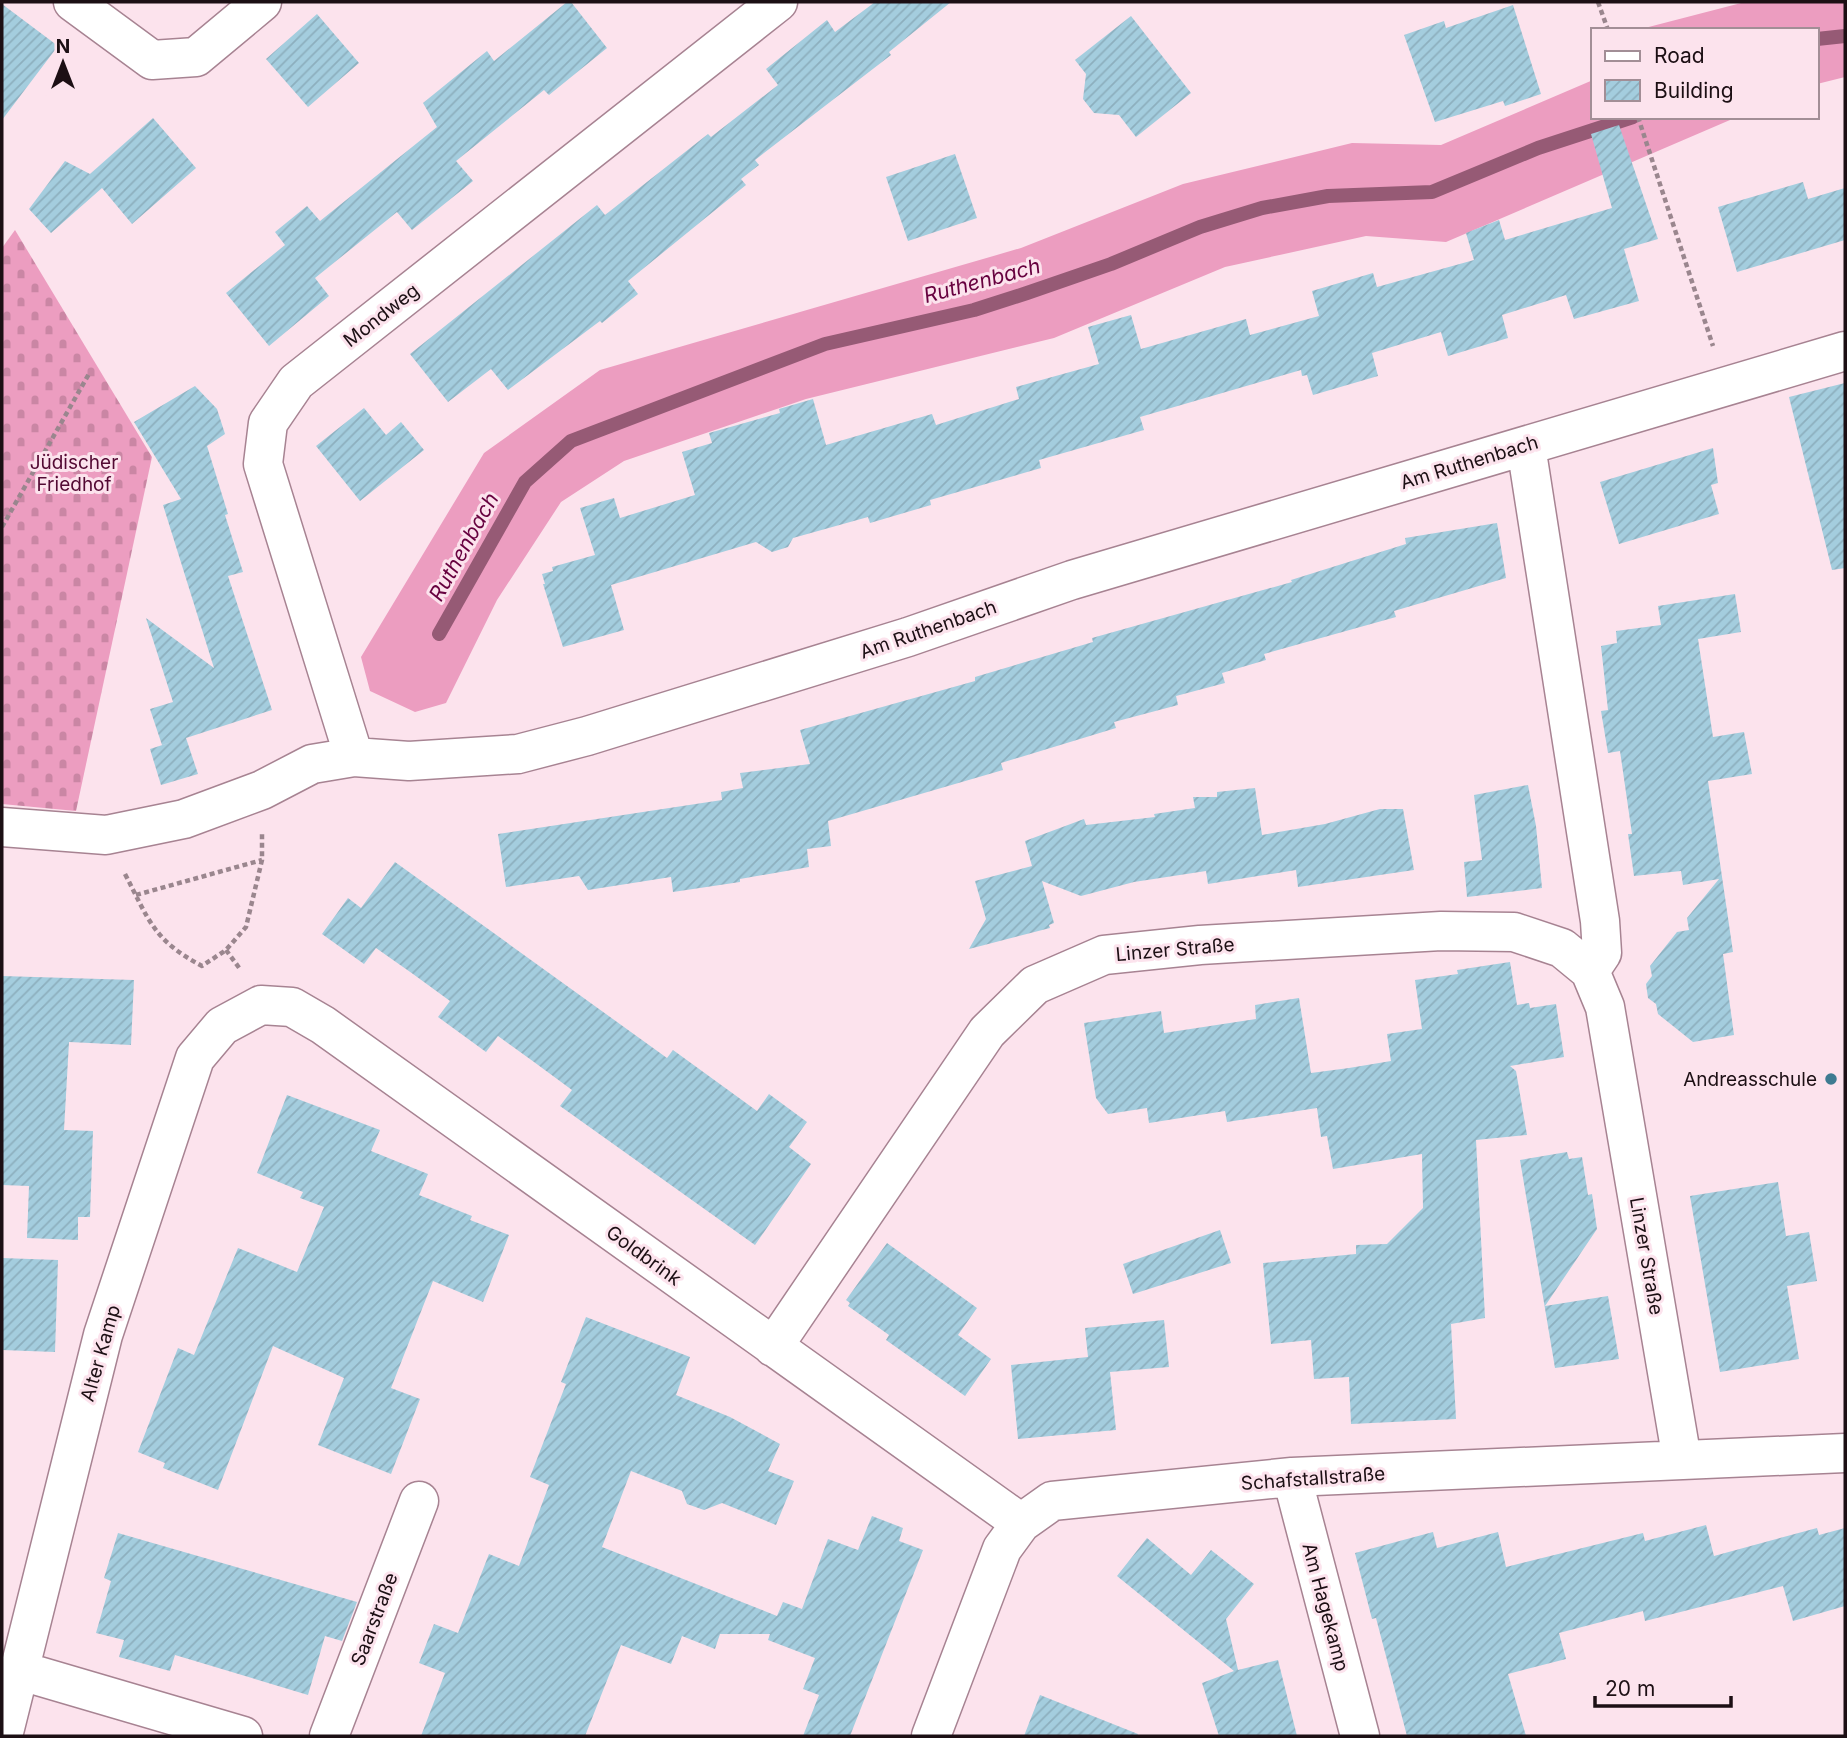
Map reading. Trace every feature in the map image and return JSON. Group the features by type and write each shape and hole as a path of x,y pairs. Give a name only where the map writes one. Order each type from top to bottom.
{"street":[{"path":"73,2 152,60 197,57 262,2"},
{"name":"Mondweg","path":"354,757 263,464 268,423 296,382 778,2"},
{"name":"Am Ruthenbach","path":"2,827 106,835 184,819 262,790 312,764 354,757 409,761 518,754 576,739 908,637 1072,580 1845,351"},
{"path":"1526,446 1600,921 1602,953 1590,971"},
{"name":"Linzer Straße","path":"774,1347 987,1032 1035,985 1104,955 1200,946 1441,931 1514,932 1562,948 1590,971 1605,1007 1682,1461"},
{"name":"Goldbrink","path":"261,1005 292,1007 323,1025 1021,1523"},
{"name":"Alter Kamp","path":"3,1736 103,1335 195,1058 222,1026 261,1005"},
{"name":"Schafstallstraße","path":"931,1736 1002,1549 1021,1523 1052,1500 1292,1477 1845,1453"},
{"name":"Am Hagekamp","path":"1292,1477 1360,1736"},
{"name":"Saarstraße","path":"328,1736 419,1501"},
{"path":"18,1670 243,1736"}],"path":[{"path":"1598,2 1607,28"},
{"path":"1639,119 1726,385"},
{"path":"2,527 90,372"},
{"path":"106,835 155,932 178,953 202,966 226,950 246,927 262,860 262,790"},
{"path":"136,895 262,860"}],"green space":[{"path":"1745,2 1845,2 1845,77 1819,84 1819,28 1645,28"},
{"path":"1591,81 1591,119 1732,119 1446,242 1366,236 1225,267 1054,338 806,399 624,461 561,502 497,600 446,703 415,712 370,691 361,657 484,453 600,370 1021,248 1183,184 1352,143 1441,145"},
{"name":"Jüdischer Friedhof","path":"15,230 152,457 76,811 2,804 2,248"}],"building":[{"path":"567,2 571,2 607,48 549,95 544,90 456,161 473,181 412,230 397,212 315,278 329,296 269,346 226,293 285,245 275,232 307,206 320,221 437,127 423,103 487,51 494,61"},
{"path":"875,2 951,2 889,52 891,55 755,160 759,165 741,179 746,185 628,281 638,294 602,323 600,321 508,390 491,369 448,402 410,354 597,205 605,215 708,134 711,137 778,85 766,69 827,20 835,32"},
{"path":"2,4 58,46 2,120"},
{"path":"1513,5 1541,94 1505,106 1503,101 1435,122 1404,35 1444,21 1446,28"},
{"path":"317,14 359,63 308,107 266,59"},
{"path":"1131,16 1191,93 1136,137 1119,115 1094,113 1083,99 1086,74 1075,60"},
{"path":"153,118 196,168 132,224 102,188 51,233 29,209 65,161 90,174"},
{"path":"1619,125 1658,239 1624,249 1639,301 1574,319 1566,295 1502,315 1508,338 1448,356 1441,332 1372,353 1378,376 1313,395 1307,375 1302,376 1301,370 1140,417 1144,430 1039,460 1041,468 930,500 931,505 870,523 868,517 793,538 788,547 772,552 756,542 611,585 624,630 563,647 542,574 553,571 552,567 595,555 580,508 614,498 620,518 695,495 682,452 712,443 709,433 780,413 779,409 813,399 826,445 932,414 936,425 1019,399 1016,387 1099,364 1088,327 1131,315 1141,349 1246,319 1250,335 1319,316 1312,291 1373,273 1377,287 1474,260 1466,233 1499,220 1505,240 1612,208 1591,134"},
{"path":"955,154 977,218 908,241 886,177"},
{"path":"1803,182 1808,199 1845,188 1845,240 1737,272 1718,207"},
{"path":"1845,383 1845,568 1832,570 1789,397"},
{"path":"195,386 217,409 225,434 207,446 243,572 228,576 272,710 186,738 198,774 161,785 150,749 178,740 162,745 150,709 173,702 146,618 214,668 163,505 181,499 134,422"},
{"path":"364,408 386,435 401,422 424,450 360,501 316,446"},
{"path":"1713,448 1718,483 1711,485 1719,514 1619,544 1600,482"},
{"path":"1497,523 1506,578 1394,611 1396,617 1264,654 1266,660 1222,673 1225,683 1176,696 1178,705 1114,722 1116,728 1001,763 1003,770 828,821 831,846 807,849 809,867 740,879 740,882 673,892 671,877 588,890 579,876 506,887 498,834 722,800 721,792 743,788 740,773 810,764 800,730 975,681 975,677 1093,642 1092,638 1292,582 1291,580 1406,544 1405,538"},
{"path":"1735,594 1741,632 1698,639 1713,737 1744,732 1752,774 1708,781 1733,952 1723,954 1734,1035 1693,1042 1658,1014 1656,1004 1648,998 1646,984 1652,976 1650,966 1677,932 1689,930 1687,918 1719,879 1683,885 1681,871 1634,876 1628,834 1632,834 1620,751 1608,753 1601,711 1608,710 1601,646 1617,643 1616,631 1661,625 1658,606"},
{"path":"1528,785 1536,826 1542,888 1467,897 1464,862 1482,860 1474,795"},
{"path":"1255,788 1262,835 1325,824 1380,809 1403,809 1414,870 1298,887 1296,870 1208,884 1206,871 1134,882 1081,896 1042,881 1054,923 1049,925 1050,928 969,949 986,919 975,881 1032,866 1025,841 1084,819 1086,825 1155,817 1154,814 1195,808 1193,797 1217,797 1217,792"},
{"path":"395,862 667,1058 673,1050 757,1111 769,1094 807,1122 789,1147 811,1164 755,1245 560,1106 572,1090 498,1036 486,1052 438,1017 450,1001 413,974 376,948 364,964 322,934 348,898 361,908"},
{"path":"1510,962 1517,1005 1529,1003 1530,1008 1556,1004 1564,1057 1510,1066 1516,1071 1527,1135 1476,1140 1485,1318 1451,1324 1456,1419 1351,1424 1349,1377 1314,1379 1311,1340 1271,1344 1263,1263 1356,1254 1356,1245 1387,1244 1423,1208 1422,1154 1333,1169 1327,1136 1321,1137 1317,1108 1227,1122 1225,1111 1149,1123 1147,1108 1108,1114 1096,1098 1084,1023 1161,1011 1164,1033 1256,1019 1255,1005 1299,998 1311,1073 1349,1068 1391,1061 1387,1034 1422,1029 1415,980 1458,974 1457,970"},
{"path":"2,976 134,980 131,1045 69,1042 64,1130 93,1131 90,1217 78,1217 78,1240 27,1238 29,1186 2,1185"},
{"path":"287,1095 380,1130 371,1151 428,1174 419,1195 472,1216 470,1220 509,1235 483,1302 433,1281 391,1388 420,1399 391,1474 318,1445 344,1378 273,1346 218,1490 163,1468 165,1463 138,1452 178,1348 194,1355 238,1248 297,1272 324,1207 300,1198 303,1192 257,1173"},
{"path":"1567,1152 1569,1159 1582,1157 1588,1195 1592,1194 1597,1229 1545,1306 1608,1296 1619,1359 1555,1368 1520,1160"},
{"path":"1778,1182 1786,1236 1809,1232 1817,1281 1787,1286 1799,1359 1720,1372 1690,1196"},
{"path":"1220,1230 1231,1263 1133,1294 1123,1264"},
{"path":"887,1243 977,1308 958,1335 991,1359 965,1396 886,1340 889,1335 848,1306 850,1303 846,1300"},
{"path":"2,1258 58,1260 55,1352 2,1350"},
{"path":"586,1317 690,1357 676,1395 730,1417 780,1444 768,1471 794,1481 776,1525 722,1503 704,1510 687,1504 682,1491 631,1471 602,1547 777,1616 783,1602 802,1609 828,1539 858,1550 872,1516 903,1528 899,1541 923,1550 850,1736 803,1736 819,1695 803,1689 815,1658 768,1640 770,1634 720,1634 715,1649 682,1636 671,1664 621,1645 585,1736 421,1736 445,1673 419,1663 434,1624 458,1633 489,1554 519,1566 549,1485 530,1477 566,1384 561,1382"},
{"path":"1164,1320 1169,1367 1110,1372 1116,1430 1018,1439 1011,1365 1088,1357 1085,1328"},
{"path":"1706,1525 1714,1556 1817,1528 1819,1535 1845,1528 1845,1606 1793,1621 1783,1586 1645,1621 1643,1611 1559,1633 1566,1659 1508,1674 1526,1736 1407,1736 1376,1618 1372,1619 1355,1553 1433,1532 1437,1548 1498,1532 1506,1567 1643,1533 1645,1541"},
{"path":"118,1533 357,1602 342,1641 325,1636 308,1695 175,1655 170,1671 119,1657 124,1640 96,1633 111,1581 104,1578"},
{"path":"1147,1538 1191,1575 1211,1550 1254,1584 1226,1619 1238,1670 1278,1660 1297,1736 1219,1736 1202,1683 1234,1671 1117,1576"},
{"path":"1040,1695 1138,1734 1024,1736"}],"waterway":[{"name":"Ruthenbach","path":"1819,39 1845,36"},
{"name":"Ruthenbach","path":"439,634 525,482 571,441 825,344 974,310 1111,264 1200,227 1262,208 1328,196 1432,192 1538,148 1627,119"}],"place":[{"name":"Andreasschule","path":"1831,1079"}]}
